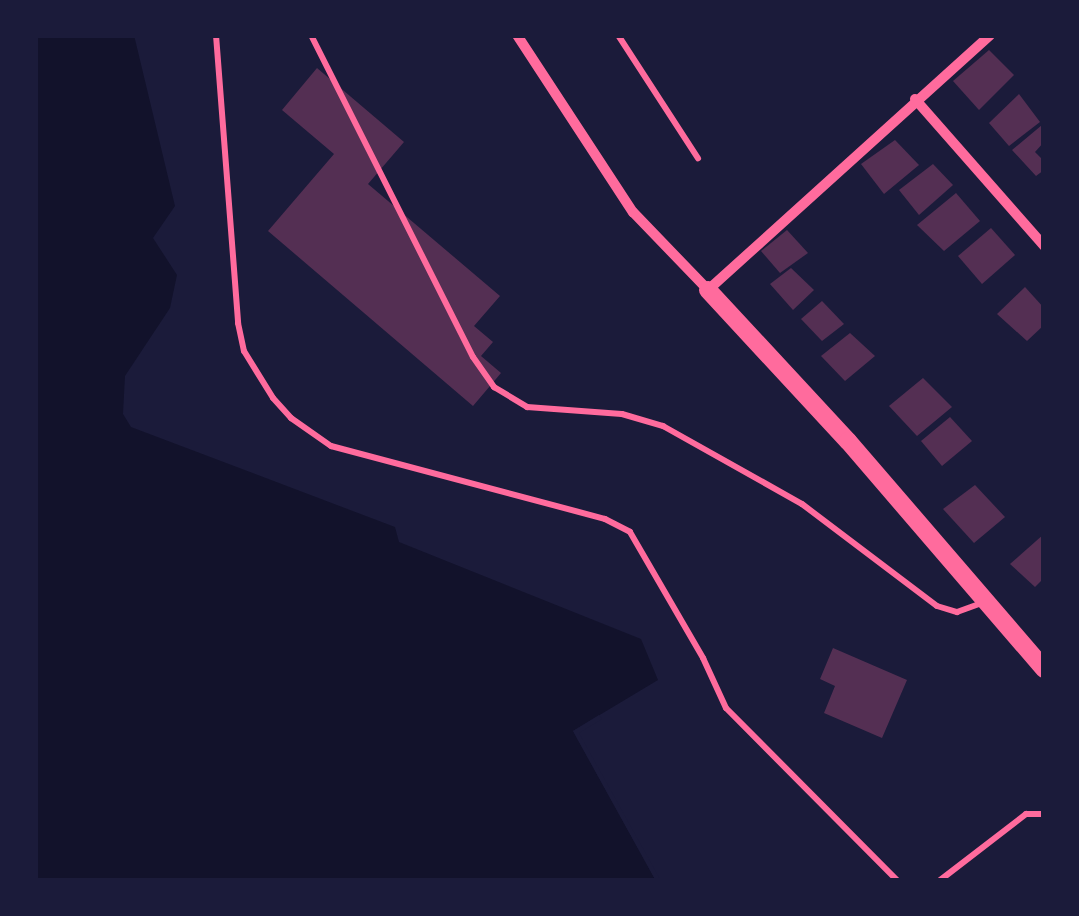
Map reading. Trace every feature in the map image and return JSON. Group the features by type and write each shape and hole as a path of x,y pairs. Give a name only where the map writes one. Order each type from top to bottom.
{"street":[{"path":"518,35 633,212 708,290 1044,669"},
{"path":"708,290 990,35"},
{"path":"916,99 1044,246"}],"lane":[{"path":"216,35 236,308 244,351 273,398 291,418 330,446 605,519 630,532 703,658 726,708 898,881"},
{"path":"312,35 473,357 494,387 527,407 622,414 663,426 802,504 938,606 957,612 978,608 986,601"},
{"path":"618,35 698,158"},
{"path":"939,881 1026,814 1044,814"}],"shaded area":[{"path":"35,35 134,35 175,206 153,238 177,275 170,308 125,376 123,414 131,427 395,527 399,542 641,639 658,680 573,731 656,881 35,881"}],"pier":[{"path":"599,715 602,719 579,733 661,881 656,881 573,731"}],"building":[{"path":"989,50 1014,75 979,110 953,81"},
{"path":"317,68 404,142 368,184 500,296 474,326 493,342 481,356 501,373 473,406 268,231 334,154 282,110"},
{"path":"1019,94 1040,122 1009,146 989,123"},
{"path":"1042,125 1044,142 1035,152 1044,161 1044,170 1036,176 1012,150"},
{"path":"895,140 919,165 884,194 861,164"},
{"path":"933,164 953,185 919,215 899,190"},
{"path":"956,193 980,221 944,251 917,225"},
{"path":"991,228 1015,255 982,284 958,256"},
{"path":"787,230 808,253 780,273 761,251"},
{"path":"791,268 814,290 793,310 770,284"},
{"path":"1025,287 1044,308 1044,325 1027,341 997,314"},
{"path":"822,301 844,324 822,341 801,319"},
{"path":"850,333 875,356 845,381 821,356"},
{"path":"923,378 952,407 917,436 889,406"},
{"path":"950,417 972,441 942,466 921,441"},
{"path":"975,485 1005,517 974,543 943,509"},
{"path":"1044,534 1044,578 1035,587 1010,564"},
{"path":"833,648 907,680 882,738 824,713 835,686 820,679"}]}
